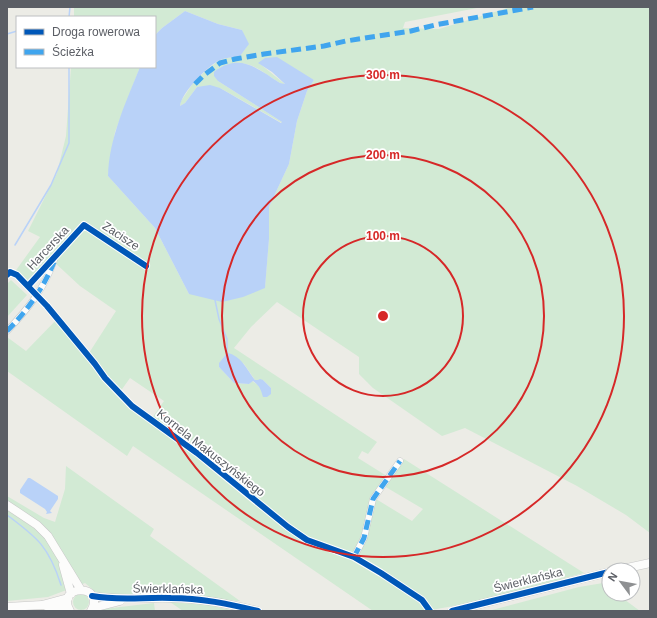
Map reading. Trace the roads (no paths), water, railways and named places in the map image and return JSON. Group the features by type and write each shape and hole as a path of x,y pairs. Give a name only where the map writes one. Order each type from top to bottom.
{"street":[{"name":"Harcerska","path":"28,286 84,225"},
{"name":"Zacisze","path":"84,225 146,266"},
{"name":"Harcerska","path":"7,331 37,296 48,276 55,258"},
{"name":"Kornela Makuszyńskiego","path":"8,273 17,275 28,286 95,364 104,378 132,406 197,453 306,540 354,557 422,600 430,611"},
{"path":"354,557 364,538 373,500 400,461"},
{"path":"7,505 40,529 53,544 81,590"},
{"path":"7,607 42,605 69,610 70,596 62,560"},
{"name":"Świerklańska","path":"452,611 601,574"},
{"path":"42,605 70,596 75,591 81,590 86,591 92,596 94,602 92,610"},
{"name":"Świerklańska","path":"92,596 124,599 187,598 227,604 258,611"},
{"name":"Świerklańska","path":"92,610 124,599"}],"water":[{"path":"185,11 218,24 242,30 249,44 240,56 220,60 207,69 190,87 180,106 185,103 197,87 210,85 220,88 281,123 282,122 218,81 214,76 214,72 223,66 232,63 241,63 256,68 280,83 285,84 272,72 258,63 265,58 277,57 314,80 307,91 297,121 289,164 269,207 269,239 265,288 243,297 222,302 189,294 155,228 108,176 111,148 119,120 140,68 156,68 156,34"},
{"path":"227,353 232,354 240,360 255,380 263,380 271,388 271,394 267,397 263,397 260,388 253,381 249,384 234,383 219,367 219,363"},
{"path":"28,478 58,496 58,499 50,511 52,513 46,514 47,512 45,509 20,493 20,490"}],"waterway":[{"path":"69,16 70,7"},
{"path":"7,34 16,31"},
{"path":"15,245 51,185 69,143 69,68"},
{"path":"215,300 219,319 227,339 227,353"},
{"path":"7,515 27,530 41,544 52,561 61,585"}]}
